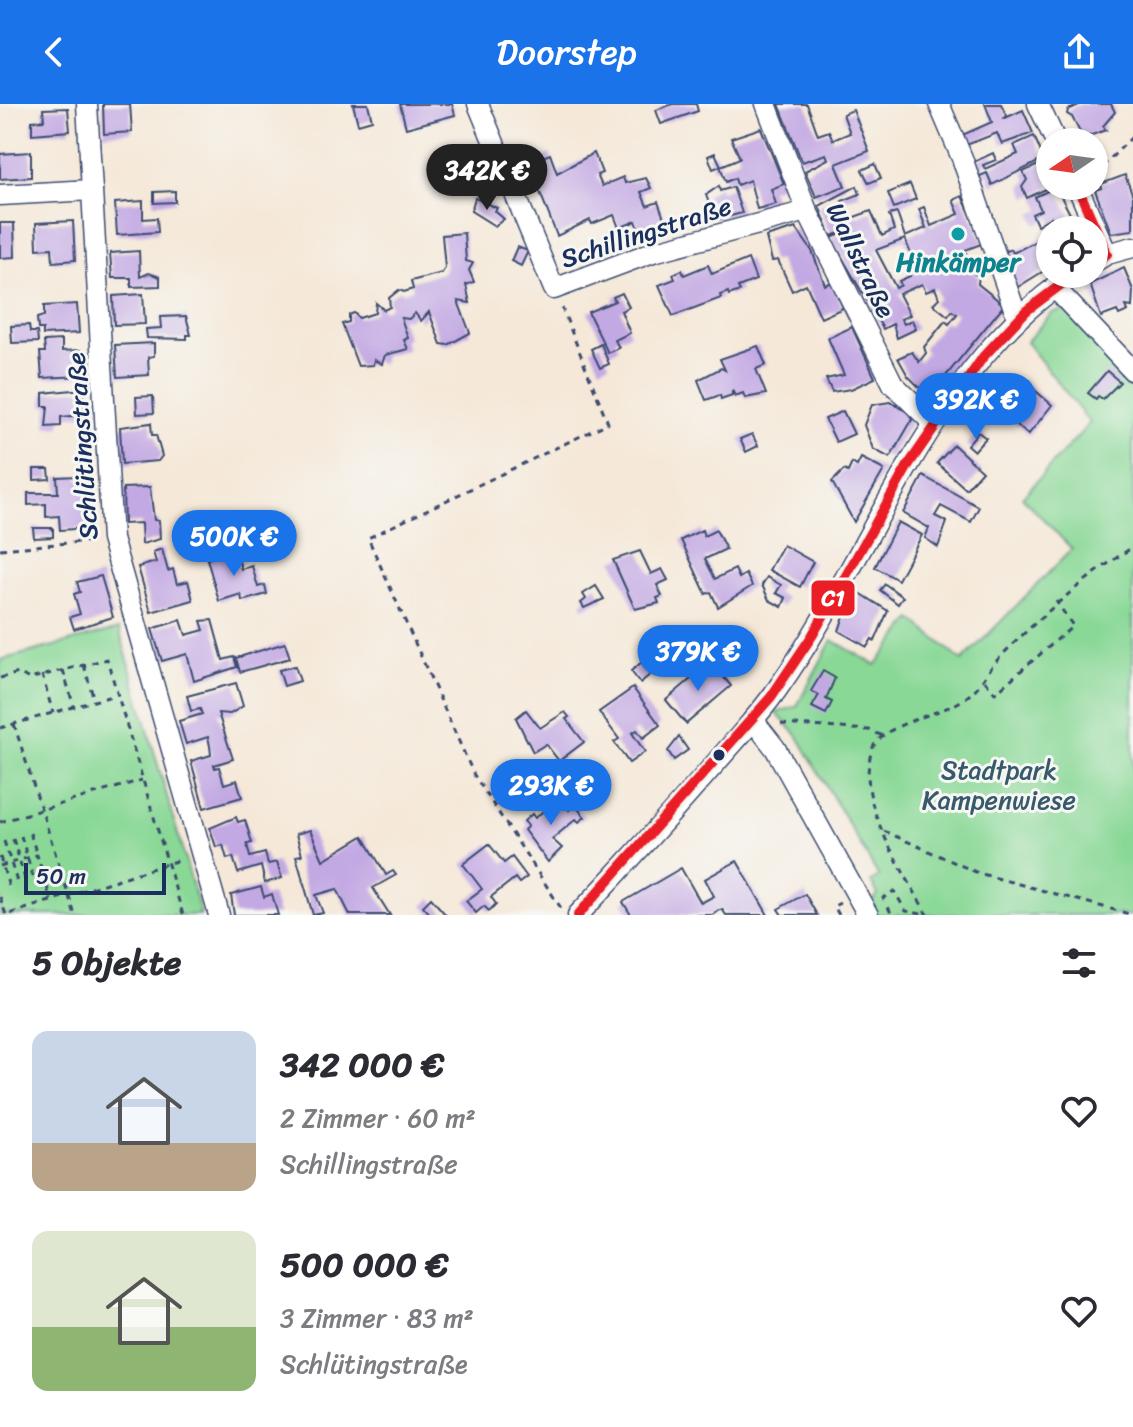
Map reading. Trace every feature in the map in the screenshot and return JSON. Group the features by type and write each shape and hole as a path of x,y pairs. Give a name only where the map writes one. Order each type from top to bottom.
{"street":[{"name":"Schlütingstraße","path":"87,104 112,539 219,915"},
{"name":"Schillingstraße","path":"478,104 554,289 653,252 807,211"},
{"name":"Wallstraße","path":"766,104 807,211 893,384 933,423"},
{"path":"939,104 962,158 1017,317"},
{"path":"1038,104 1049,128"},
{"path":"0,195 92,190"},
{"path":"1108,256 1133,247"},
{"path":"578,915 753,720 808,644 933,423 1017,317 1053,288"},
{"path":"1055,288 1133,371"},
{"path":"753,720 775,748 868,915"}],"path":[{"path":"1108,161 1133,136"},
{"path":"554,289 608,423 368,538 474,775 565,915"},
{"path":"0,549 112,539"},
{"path":"927,915 884,831 872,798 869,767 872,747 883,736 959,702 985,681 997,660 1056,601 1133,547"},
{"path":"985,681 995,693 1073,626 1056,601"},
{"path":"0,678 19,673 29,679 107,659 183,915"},
{"path":"84,665 94,701"},
{"path":"63,670 74,707"},
{"path":"42,675 53,713"},
{"path":"0,728 117,694"},
{"path":"753,720 869,730 883,736"},
{"path":"14,724 75,915"},
{"path":"0,822 143,779"},
{"path":"884,831 978,873 1133,915"},
{"path":"30,833 51,900"},
{"path":"21,836 34,880"},
{"path":"13,839 26,882"},
{"path":"4,841 18,885"},
{"path":"1,866 37,855"},
{"path":"0,857 9,887"},
{"path":"0,897 6,915 168,863"},
{"path":"892,915 883,898 894,891 906,911 927,915"}],"green space":[{"name":"Stadtpark Kampenwiese","path":"1065,310 1133,383 1133,915 874,915 871,903 878,894 871,882 879,877 797,735 776,713 797,706 832,640 876,665 912,619 962,661 1072,549 1022,497 1090,423 1026,342 1052,313"},
{"path":"119,629 201,915 0,915 0,660"}],"building":[{"path":"103,104 130,104 132,132 104,134"},
{"path":"353,104 368,104 372,120 358,124"},
{"path":"400,104 452,104 455,115 406,128"},
{"path":"673,104 696,104 698,111 661,124 656,110"},
{"path":"779,104 807,104 818,135 829,131 833,140 850,133 843,114 853,110 869,151 836,164 845,186 816,197 805,171 828,159 826,154 802,162"},
{"path":"985,104 1001,104 1007,116 1003,119 1023,110 1033,133 1002,144 997,133 964,146 960,136 992,122"},
{"path":"1081,104 1111,104 1115,112 1104,128 1078,128 1067,114 1068,110"},
{"path":"68,108 70,131 32,134 32,121 44,120 43,109"},
{"path":"761,128 784,184 771,189 776,204 757,209 750,180 737,185 735,178 726,182 720,166 713,169 708,156 715,153 721,166 740,158 731,138"},
{"path":"1034,136 1036,163 992,185 987,173 973,179 967,165 993,153 996,160 983,165 985,169 1018,154 1014,145"},
{"path":"524,148 530,162 550,154 557,173 594,153 602,173 597,175 602,186 623,177 625,183 646,178 651,188 641,192 647,206 658,202 665,221 640,231 636,221 619,228 614,215 592,224 590,220 557,236 538,187 526,192 511,153"},
{"path":"31,152 31,177 0,179 0,154"},
{"path":"875,164 881,178 869,183 862,170"},
{"path":"1036,166 1036,194 1027,198 1022,187 1027,180 1023,172"},
{"path":"1125,175 1133,196 1133,230 1111,233 1108,216 1105,216 1099,200 1108,200 1108,181"},
{"path":"910,184 916,199 894,208 888,193"},
{"path":"719,186 720,191 733,187 742,213 715,220 706,195"},
{"path":"857,186 860,194 842,201 849,219 871,211 882,236 894,230 889,215 897,213 905,237 926,228 919,209 924,207 931,226 959,214 953,200 962,196 984,243 965,250 974,274 979,275 978,284 1004,305 932,393 925,393 908,376 898,358 912,352 919,362 926,353 924,347 945,321 949,324 957,314 952,311 948,316 933,304 939,298 935,288 926,292 922,284 899,294 910,315 901,319 904,324 912,320 916,329 897,338 893,324 883,329 831,238 854,229 831,236 819,206","holes":["905,239 912,257 901,261 910,276 899,281 901,285 896,288 876,250"]},
{"path":"175,191 175,202 154,203 154,192"},
{"path":"475,198 497,208 495,211 504,219 495,226 471,211"},
{"path":"1036,200 1063,200 1071,216 1036,216 1036,223 1032,214 1041,210"},
{"path":"143,201 143,219 157,218 158,232 117,235 115,203"},
{"path":"73,221 75,260 53,262 52,248 37,249 36,223"},
{"path":"0,223 14,223 15,257 0,258"},
{"path":"796,228 812,251 825,285 832,282 843,308 821,318 806,284 792,291 778,260 772,261 766,237"},
{"path":"464,233 466,261 473,263 469,270 474,282 466,285 470,303 458,301 470,333 448,345 441,344 429,312 421,321 415,313 409,319 401,318 408,338 404,340 408,349 385,355 382,364 374,360 373,365 358,366 342,324 349,322 349,315 354,313 359,318 375,313 376,303 384,310 390,307 389,298 399,290 413,289 411,281 442,273 445,268 442,235"},
{"path":"1036,241 1036,276 1018,287 1012,285 999,255 1011,249 1013,253"},
{"path":"517,247 528,251 521,266 511,261"},
{"path":"139,251 140,277 149,273 160,277 160,286 131,287 131,278 112,278 110,253"},
{"path":"748,259 756,280 738,287 740,291 729,295 728,292 720,295 721,298 673,316 659,285 675,279 673,274 682,270 684,275 708,265 712,274"},
{"path":"1124,268 1133,290 1132,307 1126,306 1128,311 1119,315 1117,311 1101,317 1091,288 1108,288 1108,276"},
{"path":"622,293 629,307 621,311 630,333 615,340 619,348 608,353 588,312 615,301 613,297"},
{"path":"143,294 145,324 114,325 113,296"},
{"path":"77,304 79,333 43,335 43,329 38,329 37,318 44,316 44,306"},
{"path":"186,316 191,335 187,335 187,339 147,338 146,329 161,328 160,317"},
{"path":"29,325 30,332 37,332 38,342 12,343 11,326"},
{"path":"852,327 875,378 851,389 832,392 826,379 844,375 828,338"},
{"path":"62,340 62,351 81,350 82,376 42,378 40,352 45,352 44,341"},
{"path":"154,343 154,356 148,357 149,375 117,377 115,345"},
{"path":"601,344 609,364 600,368 591,349"},
{"path":"758,346 766,365 756,369 766,394 745,398 743,393 735,396 732,390 732,395 706,400 698,380 721,368 725,370 720,359"},
{"path":"1107,371 1120,382 1103,399 1098,396 1096,399 1088,393"},
{"path":"1023,380 1052,405 1028,435 998,408"},
{"path":"83,389 84,415 61,417 61,426 46,427 48,406 43,406 43,393"},
{"path":"153,396 154,413 137,414 136,397"},
{"path":"890,402 909,413 912,420 890,458 873,449 864,425 872,405"},
{"path":"843,411 854,434 836,442 825,419"},
{"path":"151,423 152,435 156,435 162,456 158,461 122,464 120,427"},
{"path":"978,432 986,438 974,451 967,445"},
{"path":"752,434 758,446 746,452 740,439"},
{"path":"954,445 982,471 966,489 937,463"},
{"path":"861,458 884,470 854,522 832,482 844,470 848,472 852,463 857,466"},
{"path":"34,469 49,469 50,479 34,480"},
{"path":"78,476 78,480 86,480 89,528 60,530 59,516 46,517 46,504 28,505 28,493 58,493 57,477"},
{"path":"923,476 979,507 971,522 941,506 935,516 947,522 938,547 925,538 929,528 903,513"},
{"path":"150,487 154,520 159,521 160,539 142,544 141,523 124,524 123,488"},
{"path":"898,522 922,535 898,580 875,567"},
{"path":"33,528 53,528 53,537 34,538"},
{"path":"702,530 704,536 716,530 726,549 705,559 715,579 735,569 739,578 746,574 752,586 718,607 711,592 706,594 681,540"},
{"path":"783,545 813,562 800,587 769,570"},
{"path":"162,549 168,571 173,569 177,584 188,581 193,600 151,612 138,567 156,562 153,552"},
{"path":"236,550 241,569 252,566 258,587 265,585 267,594 242,601 241,594 219,601 207,559"},
{"path":"640,551 651,574 662,569 668,580 657,585 662,596 657,598 659,603 635,609 613,560"},
{"path":"101,576 113,617 74,629 70,617 80,614 74,594 80,592 77,582"},
{"path":"767,577 781,585 776,593 786,598 782,607 769,600 762,585"},
{"path":"885,584 903,597 898,604 880,590"},
{"path":"596,586 604,599 584,608 581,603 586,599 583,594"},
{"path":"860,593 888,611 875,641 872,639 867,647 839,631 845,613"},
{"path":"181,620 186,635 204,630 201,621 212,620 223,660 234,657 237,667 194,681 187,654 162,661 152,629"},
{"path":"668,641 678,652 640,683 631,671"},
{"path":"285,643 290,658 240,672 236,658"},
{"path":"741,653 748,668 739,673 731,658"},
{"path":"711,662 731,686 686,724 666,700"},
{"path":"295,666 300,681 284,686 279,670"},
{"path":"823,671 835,678 826,699 832,702 826,714 812,707 819,695 811,691"},
{"path":"236,683 243,706 230,714 218,713 233,759 214,765 215,768 219,767 224,784 237,780 242,797 204,808 191,761 211,755 208,737 186,744 179,721 202,714 200,709 191,711 187,696"},
{"path":"633,688 660,725 643,738 637,730 632,733 645,752 629,763 614,742 619,739 599,712"},
{"path":"526,710 540,728 565,712 569,717 566,719 584,742 559,761 546,744 533,752 516,718"},
{"path":"679,737 688,750 674,760 668,751"},
{"path":"559,798 569,810 575,805 585,817 579,822 576,819 552,839 562,848 548,862 524,830 528,826 524,821 532,814 535,818"},
{"path":"236,817 238,822 245,820 252,843 247,844 250,857 265,853 268,864 277,862 282,878 265,883 261,866 238,873 233,857 227,859 223,845 216,847 210,828"},
{"path":"310,830 323,860 363,836 386,875 393,871 396,875 373,888 390,915 350,915 337,889 316,895 323,913 313,915 296,856 302,855 296,834"},
{"path":"489,844 504,863 512,857 527,877 519,883 515,878 491,897 496,904 489,911 484,906 476,913 466,901 482,889 463,864"},
{"path":"737,861 768,915 726,915 722,909 712,915 631,915 623,902 681,868 701,903 714,896 705,879"},
{"path":"261,887 264,897 272,894 278,915 234,915 231,895"},
{"path":"805,894 817,915 782,915 778,909"},
{"path":"431,898 446,915 431,915 423,906"}],"transit line":[{"name":"C1","path":"1083,200 1090,216"},
{"name":"C1","path":"578,915 771,697 812,636 909,464 983,357 1026,311 1056,288"}],"place":[{"name":"Hinkämper","path":"958,234"}]}
